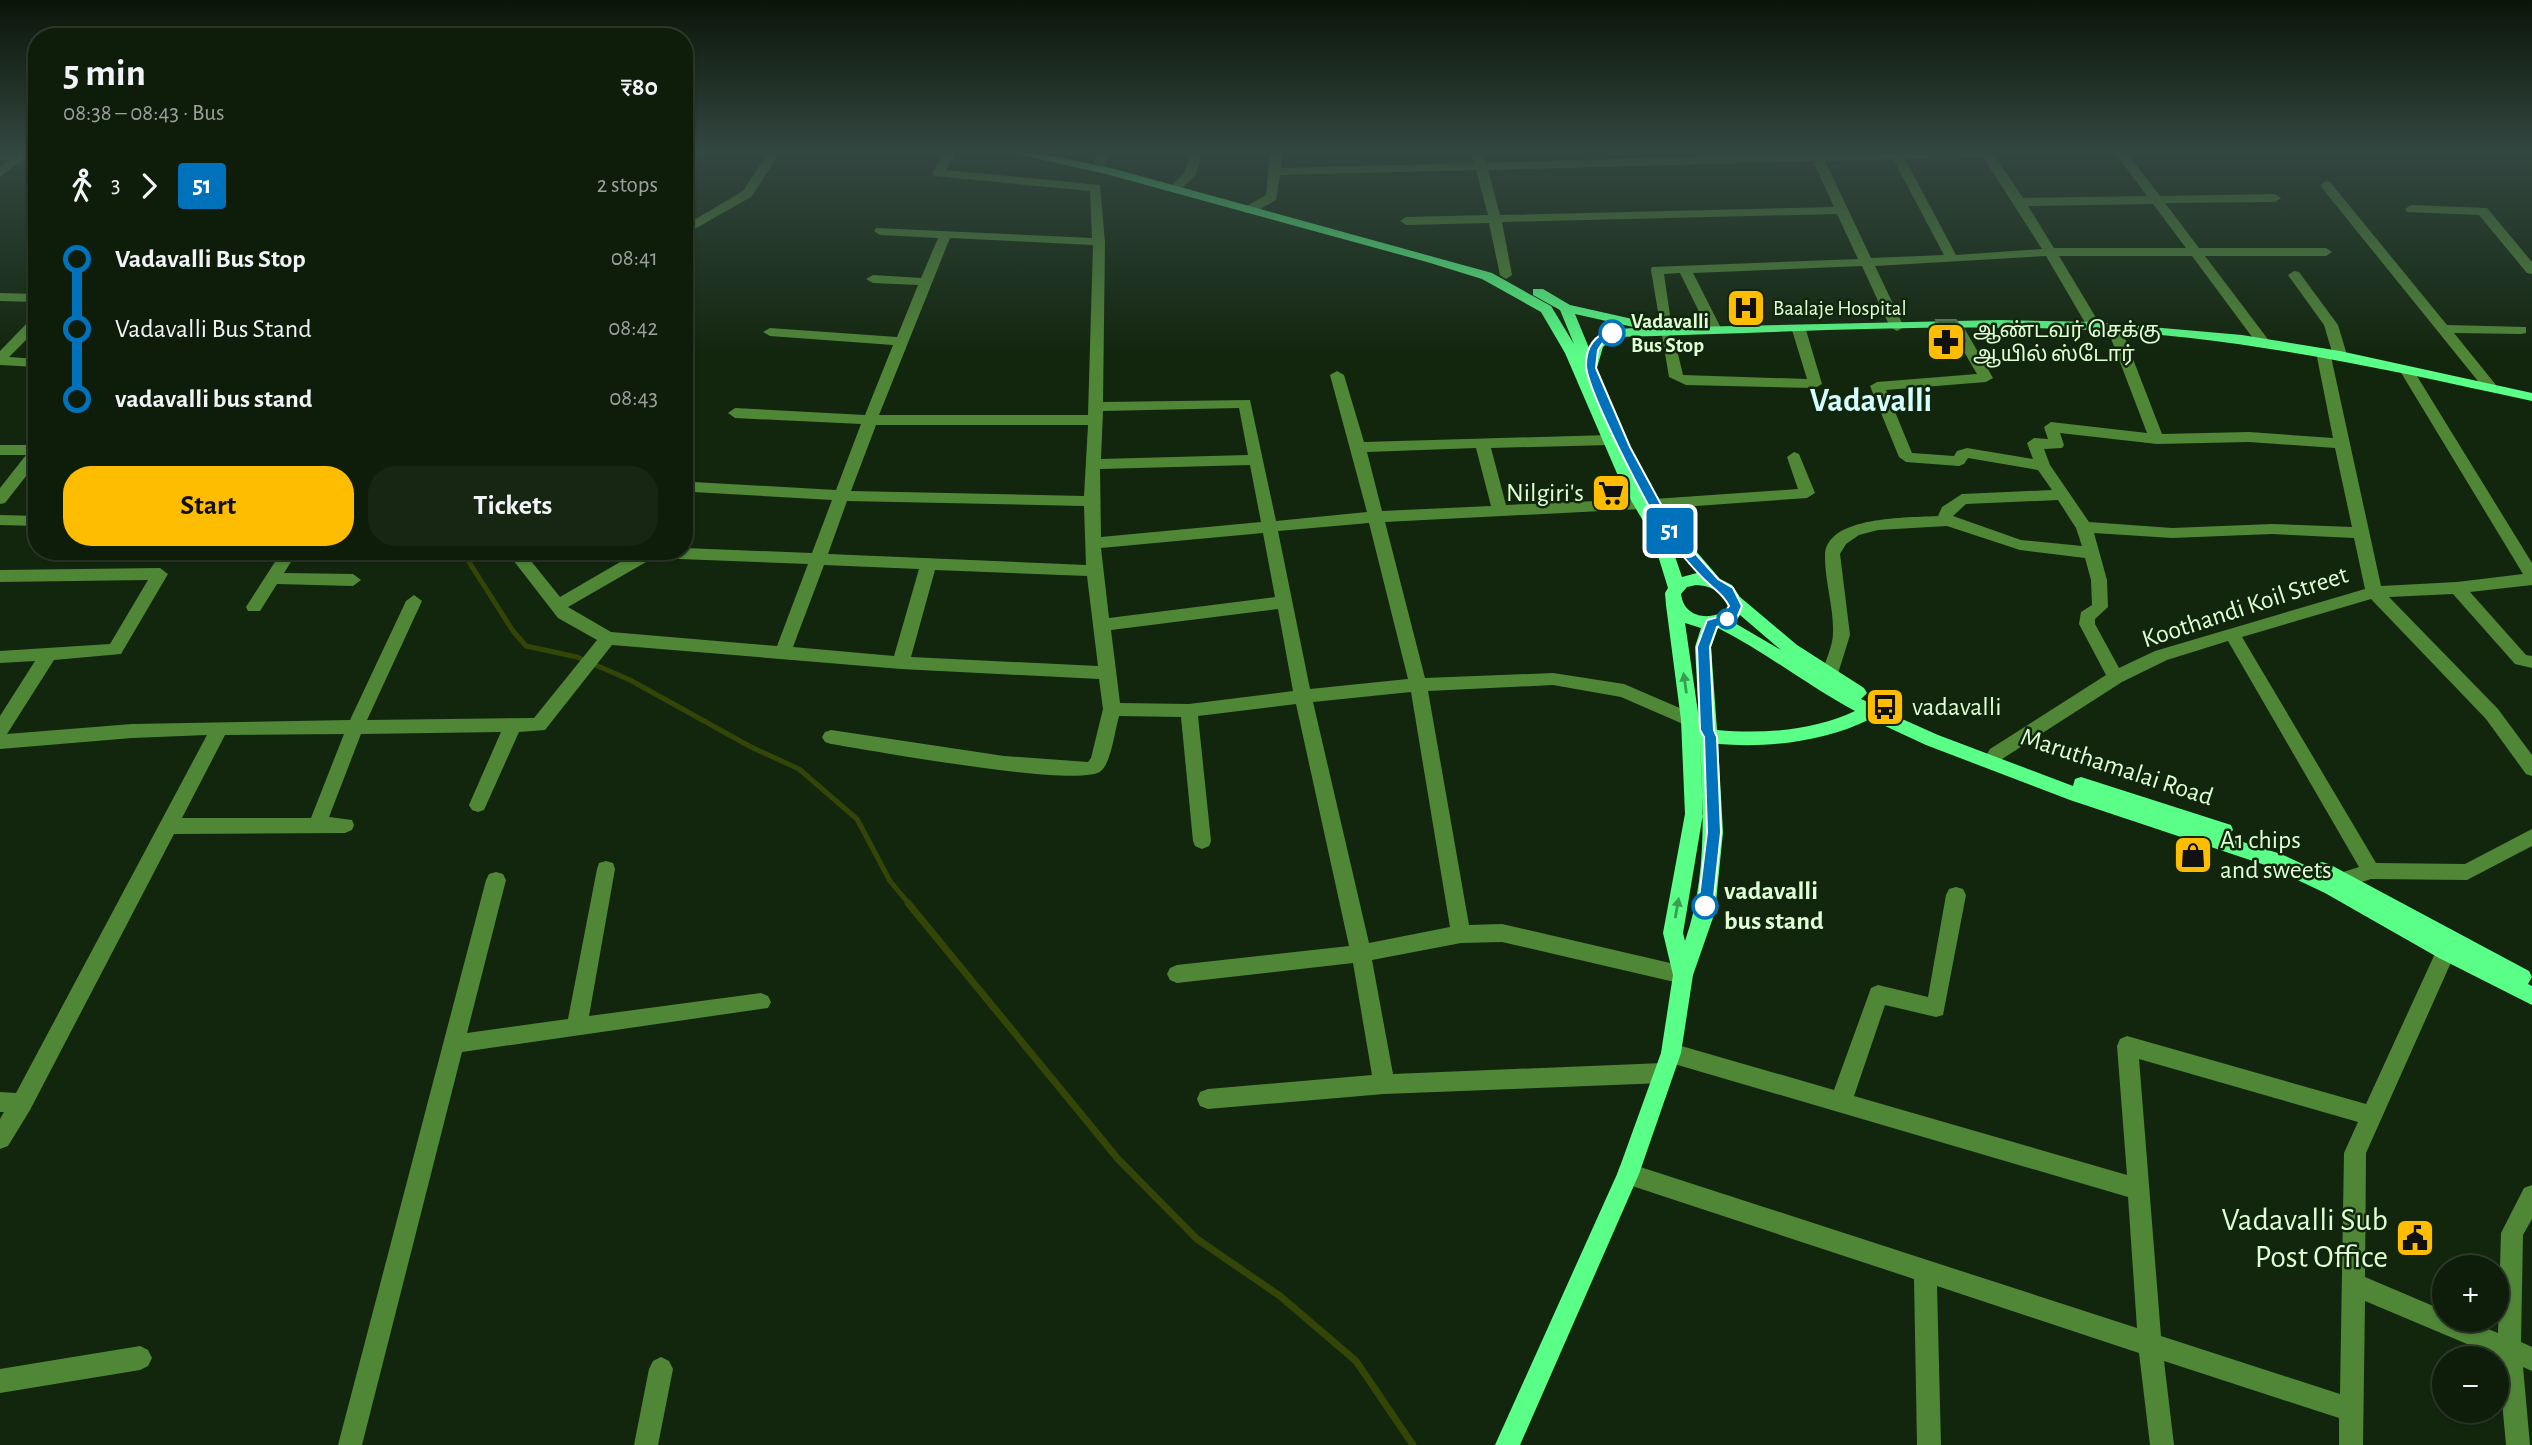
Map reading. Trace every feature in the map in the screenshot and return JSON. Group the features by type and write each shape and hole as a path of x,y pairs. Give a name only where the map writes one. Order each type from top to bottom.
{"main road":[{"path":"1297,220 1487,276 1528,297 1552,316 1578,331 1612,333 1667,330 2094,326 2263,342 2340,355 2532,397"},
{"path":"1301,220 1506,275 1566,308 1667,330"},
{"path":"1566,308 1578,331 1671,565 1690,720 1694,814 1673,933 1683,975"},
{"path":"1507,1445 1629,1174 1667,1063 1683,975 1705,912 1714,832 1703,647 1715,623 1732,615 1735,601 1728,591 1714,582 1647,504 1609,440 1572,353 1552,316"},
{"path":"1572,353 1578,331 1592,322 1640,325"},
{"path":"1591,368 1592,350 1600,339 1612,333"},
{"path":"1675,596 1696,579 1714,582"},
{"path":"1675,596 1685,616 1715,623"},
{"name":"Maruthamalai Road","path":"1735,601 1791,649 1874,708 2058,777 2242,836 2344,880 2532,996"},
{"name":"Maruthamalai Road","path":"1715,623 1746,635 1821,685 1874,708 1932,740 2038,781 2274,860 2449,946 2532,983"},
{"path":"1710,737 1769,738 1848,721 1874,708"}],"street":[{"path":"831,737 1004,763 1082,771 1093,768 1100,761 1102,742 1112,709 1104,625 1093,571 1091,501 1099,220"},
{"path":"1406,221 1431,220"},
{"path":"1495,220 1506,275"},
{"path":"1848,220 1897,327"},
{"path":"1932,220 1952,259"},
{"path":"2030,220 2094,326"},
{"path":"2171,220 2263,342"},
{"path":"2355,220 2491,388"},
{"path":"2491,220 2532,270"},
{"path":"880,231 1100,242"},
{"path":"782,654 945,235"},
{"path":"1799,330 1815,384 1686,381 1676,377 1657,270 1868,263 2050,252 2326,252"},
{"path":"1685,270 1709,330"},
{"path":"2294,275 2332,325 2340,355"},
{"path":"873,279 926,282"},
{"path":"0,297 28,298"},
{"path":"1956,326 1986,378 1877,386 1906,457 1959,461 1962,454 1967,453 2043,466"},
{"path":"2114,328 2157,439"},
{"path":"2443,329 2521,330"},
{"path":"0,360 28,330"},
{"path":"770,332 902,341"},
{"path":"2323,352 2374,592 2492,714 2532,769"},
{"path":"0,360 28,362"},
{"path":"2407,371 2532,578"},
{"path":"1337,375 1358,447 1418,685 1461,934"},
{"path":"735,413 871,420 1095,414 1245,404 1272,527 1283,602 1361,953 1384,1084"},
{"path":"2116,677 2087,624 2087,616 2100,607 2099,580 2084,527 2043,466 2034,443 2057,445 2051,427 2157,439 2273,436 2341,444"},
{"path":"1358,447 1609,440"},
{"path":"1482,443 1500,511"},
{"path":"0,450 28,451"},
{"path":"1093,543 1375,517 1647,504 1807,493 1794,457"},
{"path":"1094,464 1257,460"},
{"path":"0,499 28,463"},
{"path":"693,487 844,496 1091,501"},
{"path":"1948,522 1945,517 1947,511 1962,499 2063,495"},
{"path":"0,520 28,521"},
{"path":"1830,675 1842,635 1832,554 1840,540 1854,531 1878,525 1948,522 2020,545 2092,553"},
{"path":"2084,527 2172,533 2272,529 2363,533"},
{"path":"693,554 1093,571"},
{"path":"254,607 284,560"},
{"path":"521,560 564,614 608,638 901,663 1107,673"},
{"path":"556,606 638,560"},
{"path":"901,663 928,565"},
{"path":"0,576 159,574 115,650 0,657"},
{"path":"273,578 353,580"},
{"name":"Koothandi Koil Street","path":"1996,754 2116,677 2161,655 2233,636 2374,592 2457,589 2532,578"},
{"path":"2457,589 2521,660 2532,662"},
{"path":"317,825 355,727 414,601"},
{"path":"1104,625 1283,602"},
{"path":"2233,636 2371,871"},
{"path":"0,742 220,728 539,725 608,638"},
{"path":"0,731 48,654"},
{"path":"1112,709 1189,711 1303,695 1418,685 1553,679 1624,691 1690,720"},
{"path":"1189,711 1202,841"},
{"path":"478,805 513,726"},
{"path":"0,1139 22,1103 220,728"},
{"path":"169,826 345,825"},
{"path":"2344,880 2371,871 2468,872 2532,837"},
{"path":"577,1025 606,869"},
{"path":"350,1445 496,880"},
{"path":"1841,1102 1878,994 1936,1008 1956,895"},
{"path":"1177,974 1361,953 1461,934 1502,933 1683,975"},
{"path":"2351,1445 2355,1153 2449,946"},
{"path":"453,1044 761,1002"},
{"path":"2162,1445 2150,1344 2127,1046 2373,1116"},
{"path":"1208,1099 1667,1063 1841,1102 2139,1189"},
{"path":"0,1102 22,1103"},
{"path":"1629,1174 2351,1410"},
{"path":"2518,1445 2509,1349 2512,1233 2532,1196"},
{"path":"1924,1270 1929,1445"},
{"path":"2353,1284 2502,1346"},
{"path":"2509,1349 2532,1359"},
{"path":"0,1381 141,1358"},
{"path":"646,1445 661,1369"}],"building":[{"path":"1936,320 1956,320 1967,339 1944,338"}],"waterway":[{"path":"468,560 513,631 526,646 577,657 630,680 751,747 799,769 857,819 890,881 910,905"},
{"path":"908,903 1118,1159 1197,1239 1280,1296 1356,1361 1413,1445"}],"bus line":[{"name":"51","path":"1612,333 1600,339 1592,350 1591,368 1624,447 1637,475 1672,534 1714,582 1728,591 1736,606 1727,619 1712,624 1703,647 1714,832 1705,906"}],"place":[{"name":"Baalaje Hospital","path":"1746,308"},
{"name":"Vadavalli Bus Stop","path":"1612,333"},
{"name":"ஆண்டவர் செக்கு ஆயில் ஸ்டோர்","path":"1946,342"},
{"name":"Nilgiri's","path":"1611,493"},
{"name":"vadavalli","path":"1885,707"},
{"name":"A1 chips and sweets","path":"2193,855"},
{"name":"vadavalli bus stand","path":"1705,906"},
{"name":"Vadavalli Sub Post Office","path":"2415,1238"}],"district":[{"name":"Vadavalli","path":"1871,401"}]}
